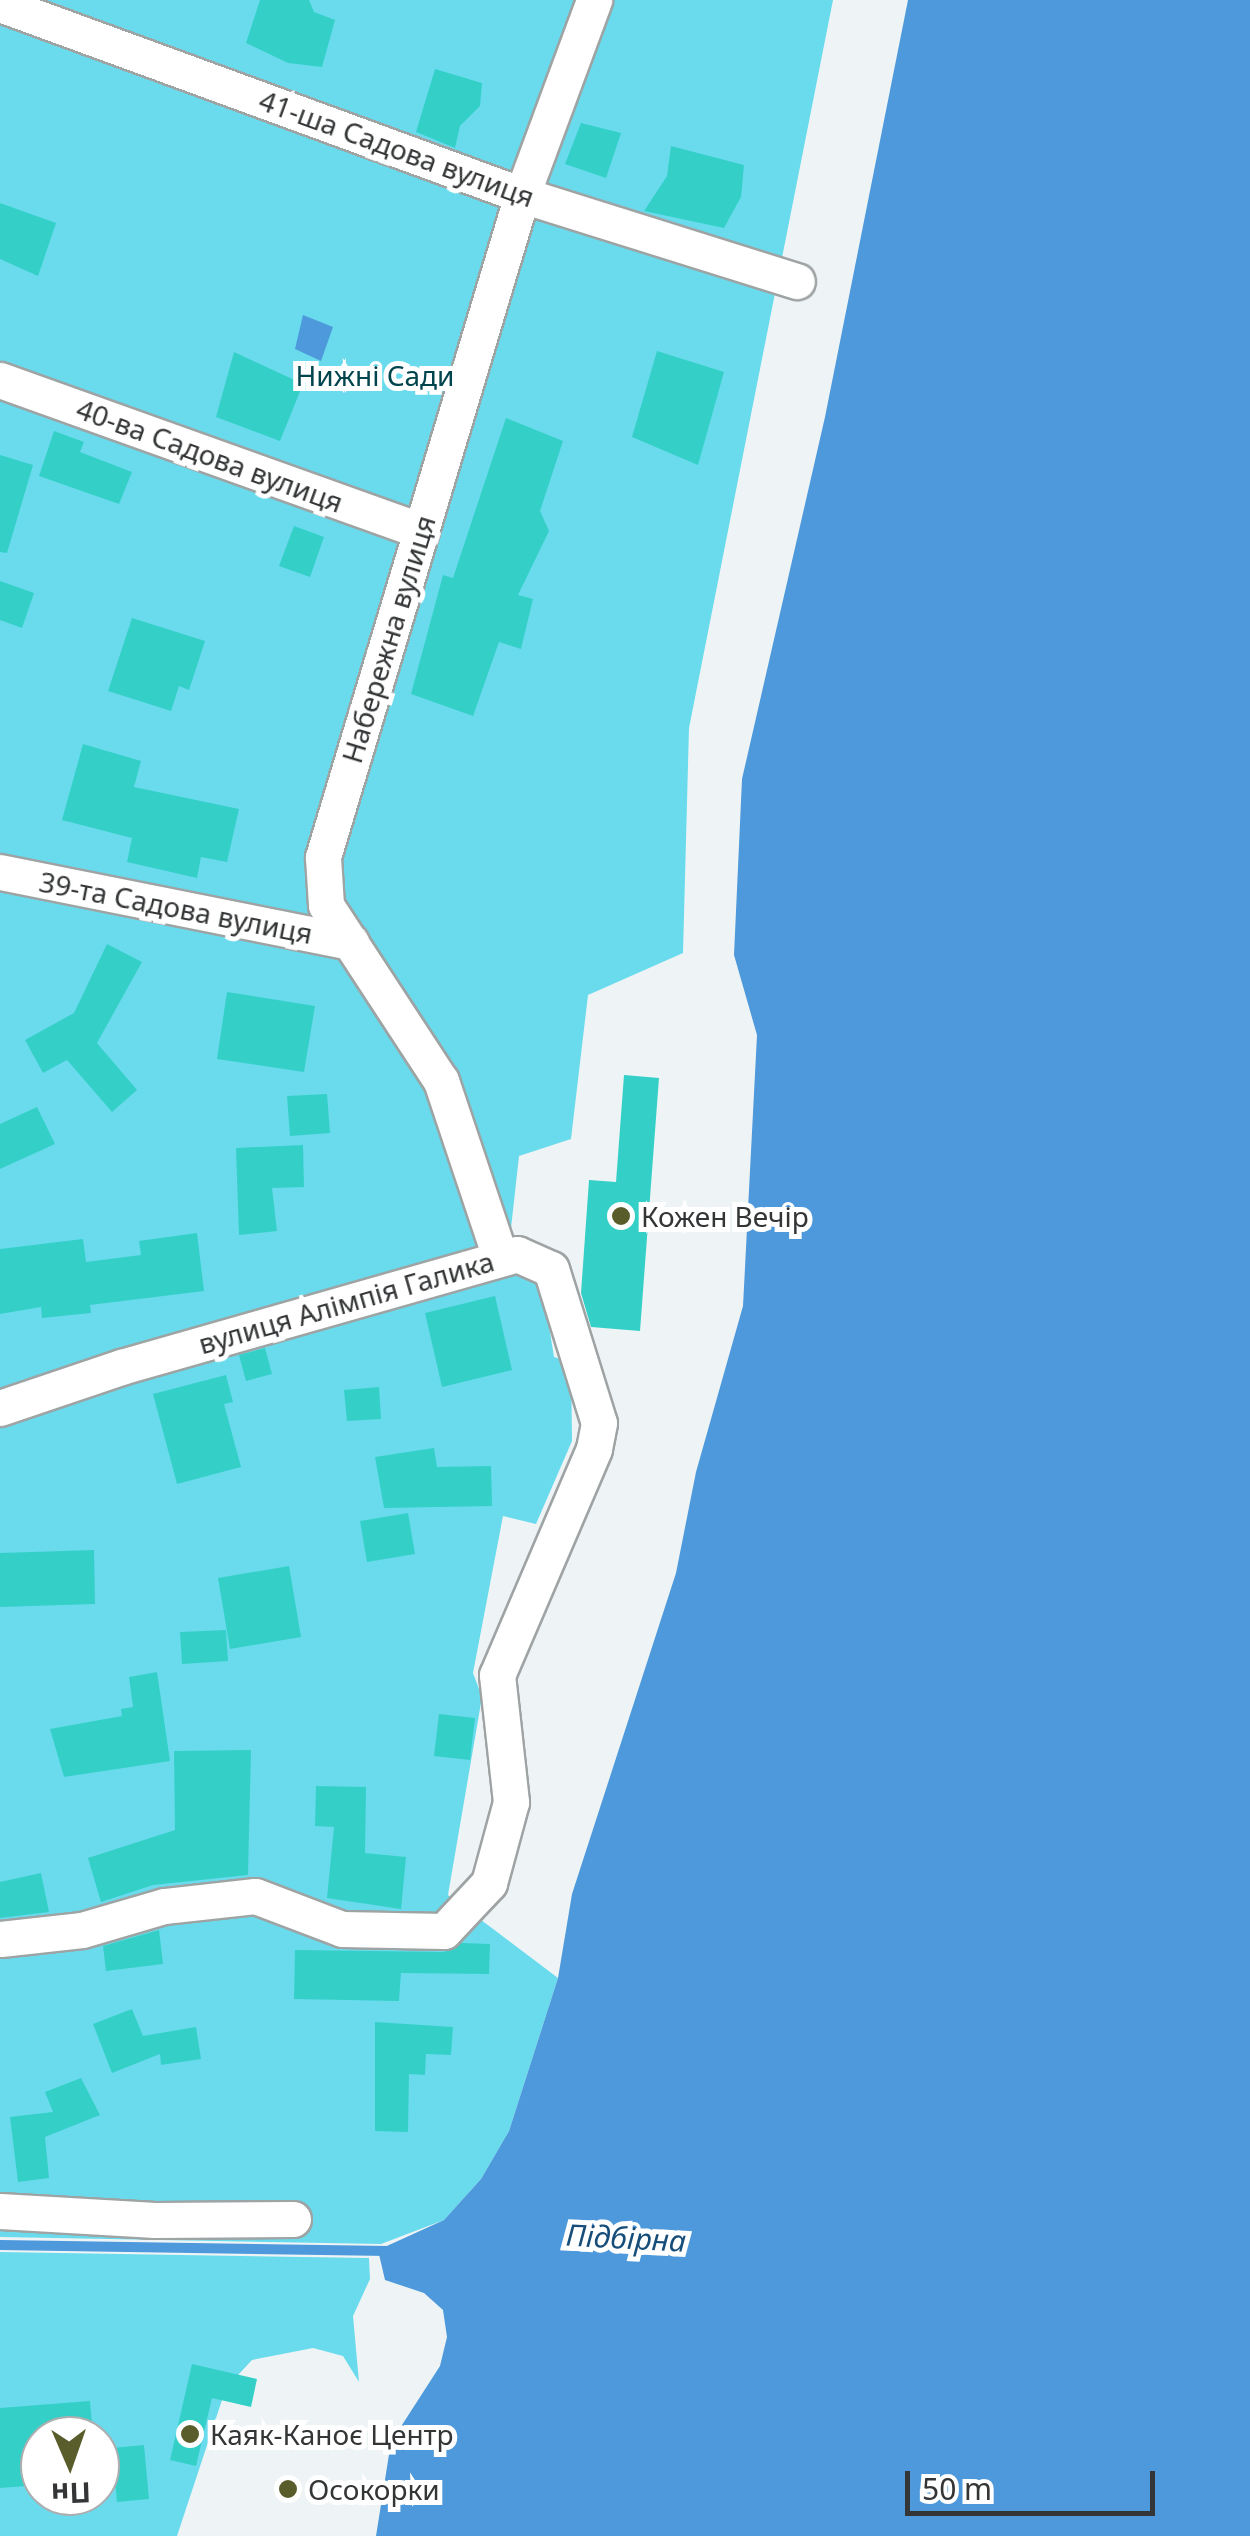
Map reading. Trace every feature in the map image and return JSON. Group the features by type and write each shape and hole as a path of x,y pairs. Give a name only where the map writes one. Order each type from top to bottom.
{"street":[{"name":"Набережна вулиця","path":"500,1257 441,1081 326,905 322,857 522,195 594,0"},
{"name":"41-ша Садова вулиця","path":"0,4 522,195 797,281"},
{"name":"40-ва Садова вулиця","path":"0,380 420,530"},
{"name":"39-та Садова вулиця","path":"0,872 351,942"},
{"name":"вулиця Алімпія Галика","path":"0,1408 517,1254 551,1269 599,1424 594,1449 497,1675 511,1802 489,1884 444,1931 342,1929 255,1896 164,1906 82,1930 0,1938"},
{"path":"0,2210 292,2220"}],"green space":[{"name":"Нижні Сади","path":"0,0 833,0 689,728 683,953 588,995 571,1139 519,1156 506,1273 540,1270 554,1357 571,1362 572,1441 536,1524 503,1516 473,1673 482,1697 448,1895 558,1978 509,2131 481,2179 444,2220 381,2244 0,2237"},
{"path":"0,2252 369,2258 370,2279 353,2316 359,2382 343,2356 313,2348 252,2360 226,2388 177,2536 0,2536"}],"water":[{"path":"908,0 1250,0 1250,2536 376,2536 391,2442 440,2366 447,2337 443,2310 424,2293 385,2280 378,2250 444,2220 481,2179 509,2131 558,1978 572,1894 676,1573 696,1472 743,1306 757,1035 734,955 742,779 825,417"},
{"path":"303,315 333,327 321,361 295,349"}],"building":[{"path":"260,0 309,0 314,12 335,20 322,67 288,63 246,43"},
{"path":"435,69 482,83 480,106 460,126 455,148 416,132"},
{"path":"581,123 621,133 606,178 565,164"},
{"path":"671,146 744,165 741,197 724,228 644,211 667,176"},
{"path":"0,203 56,223 38,276 0,259"},
{"path":"657,351 724,372 698,465 632,437"},
{"path":"234,352 303,384 280,441 216,417"},
{"path":"506,418 563,441 540,511 549,531 518,595 533,599 521,649 499,642 473,716 411,694 443,575 453,578"},
{"path":"54,431 84,442 80,452 132,472 119,504 39,476"},
{"path":"0,455 33,465 7,553 0,552"},
{"path":"294,526 324,537 310,577 279,566"},
{"path":"0,581 34,593 22,628 0,620"},
{"path":"132,618 205,641 189,690 179,686 171,711 108,691"},
{"path":"83,744 141,761 134,787 239,809 227,862 201,857 197,878 127,862 132,838 62,820"},
{"path":"107,944 142,962 97,1043 137,1090 112,1112 67,1060 43,1073 25,1040 74,1013"},
{"path":"227,992 315,1006 304,1072 217,1059"},
{"path":"624,1075 659,1078 640,1331 591,1327 581,1293 589,1180 616,1182"},
{"path":"327,1094 330,1133 290,1136 287,1096"},
{"path":"37,1107 55,1144 0,1169 0,1124"},
{"path":"303,1145 304,1187 272,1188 277,1231 239,1235 236,1148"},
{"path":"197,1233 204,1291 90,1305 91,1313 42,1318 41,1307 0,1314 0,1249 83,1239 86,1262 141,1255 139,1241"},
{"path":"495,1296 512,1370 442,1387 425,1313"},
{"path":"265,1348 272,1374 246,1381 239,1355"},
{"path":"226,1375 233,1402 224,1404 241,1467 177,1484 153,1394"},
{"path":"379,1387 381,1419 347,1421 344,1390"},
{"path":"434,1448 437,1467 491,1466 492,1506 384,1508 375,1457"},
{"path":"408,1513 415,1554 367,1562 360,1521"},
{"path":"94,1550 95,1604 0,1607 0,1553"},
{"path":"289,1566 301,1637 230,1649 218,1578"},
{"path":"226,1630 228,1661 182,1664 180,1632"},
{"path":"157,1672 170,1761 64,1777 50,1729 122,1716 121,1709 133,1707 129,1677"},
{"path":"439,1714 475,1718 470,1760 434,1756"},
{"path":"251,1750 248,1875 153,1885 101,1902 88,1858 175,1830 174,1751"},
{"path":"316,1786 366,1787 365,1853 406,1857 401,1909 327,1898 334,1827 315,1826"},
{"path":"41,1873 49,1912 0,1918 0,1882"},
{"path":"159,1930 163,1964 106,1971 103,1946"},
{"path":"462,1943 490,1944 489,1974 401,1973 399,2001 294,1999 295,1950 444,1952"},
{"path":"132,2009 143,2036 196,2027 201,2059 161,2065 160,2054 112,2073 93,2024"},
{"path":"375,2022 453,2027 451,2055 426,2054 425,2075 409,2074 408,2132 375,2131"},
{"path":"81,2078 100,2115 45,2137 49,2178 18,2182 10,2117 53,2112 45,2092"},
{"name":"Каяк-Каноє Центр","path":"192,2364 257,2379 251,2407 212,2398 196,2466 170,2460"},
{"path":"90,2401 91,2416 20,2416 20,2486 0,2488 0,2408"},
{"path":"144,2445 149,2499 120,2502 120,2447"}],"waterway":[{"name":"Підбірна","path":"0,2245 389,2251"}],"place":[{"name":"Кожен Вечір","path":"621,1216"},
{"name":"Каяк-Каноє Центр","path":"190,2434"},
{"name":"Осокорки","path":"288,2489"}]}
